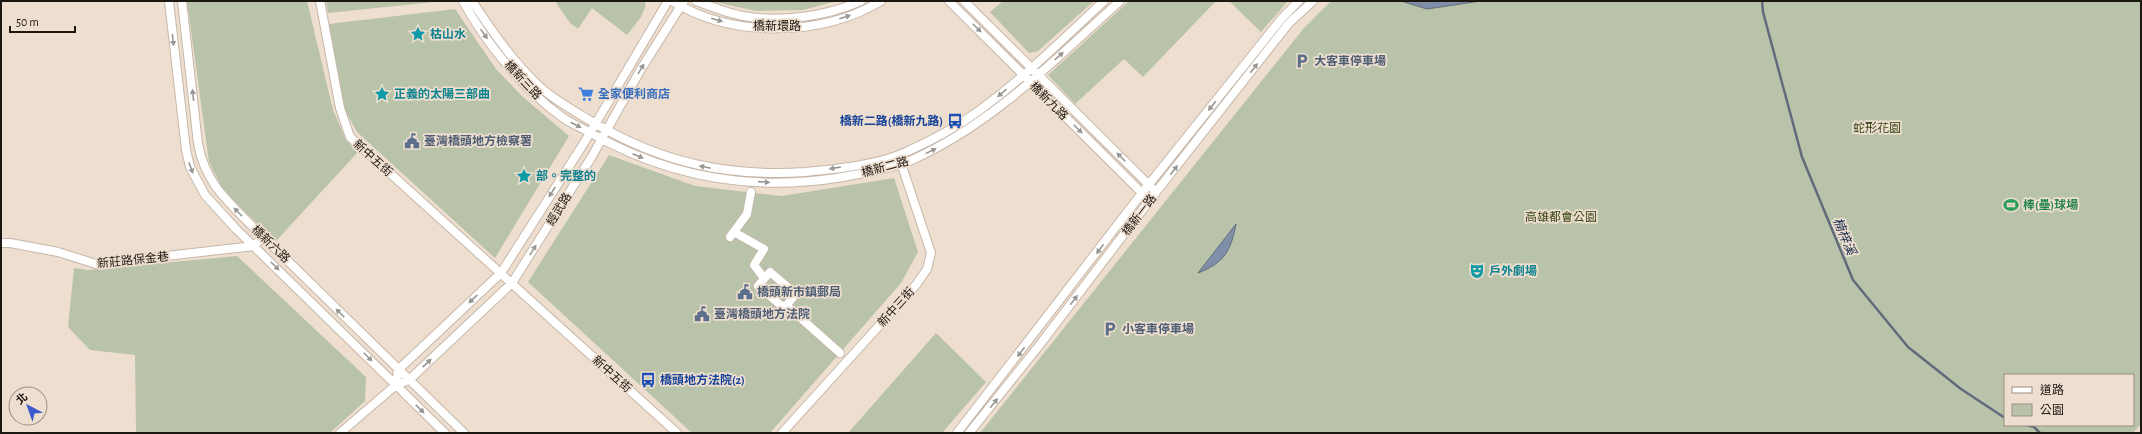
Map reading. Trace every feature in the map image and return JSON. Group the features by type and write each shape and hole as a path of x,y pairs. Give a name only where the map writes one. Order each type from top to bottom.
{"street":[{"name":"橋新六路","path":"169,1 186,150 190,167 205,195 254,246 445,433"},
{"name":"橋新六路","path":"182,1 201,161 222,196 464,433"},
{"name":"新中五街","path":"320,1 340,108 350,137 677,433"},
{"name":"橋新三路","path":"463,1 497,51 535,95 563,118 602,140"},
{"name":"橋新三路","path":"472,1 508,52 540,86 568,109 595,124"},
{"name":"經武路","path":"398,370 501,273 590,133 668,1"},
{"name":"橋新環路","path":"672,1 682,4 716,20 770,28 821,25 854,14 881,1"},
{"name":"橋新環路","path":"696,1 721,11 745,16 771,18 814,15 862,1"},
{"name":"橋新九路","path":"949,1 1149,200"},
{"name":"橋新九路","path":"964,1 1156,192"},
{"name":"橋新二路","path":"595,124 653,152 684,163 716,170 774,174 857,165 899,154 955,126 979,111 1023,75 1104,1"},
{"name":"橋新二路","path":"602,140 680,172 740,181 774,183 821,180 902,164 962,135 1006,104 1120,1"},
{"name":"橋新一路","path":"957,433 1142,193 1282,18 1299,1"},
{"name":"橋新一路","path":"969,433 1038,347 1149,200 1289,23 1313,1"},
{"name":"經武路","path":"340,433 396,384 409,380 512,283 602,140 641,69 682,4"},
{"name":"新中三街","path":"782,433 916,285 927,269 931,253 899,154"},
{"path":"751,192 747,214 732,235 764,249 754,265 764,278"},
{"path":"254,246 263,237"},
{"name":"新莊路保金巷","path":"1,243 10,243 58,252 96,264 254,246"},
{"path":"770,272 796,294 784,308 758,286 764,278 770,272"},
{"path":"786,305 840,353"},
{"path":"396,384 398,370"}],"green space":[{"path":"187,1 307,1 333,110 346,140 358,152 276,241 238,205 221,186 209,162"},
{"path":"326,1 444,1 328,13"},
{"path":"555,1 644,1 646,5 641,17 627,35 592,8 578,29 570,23"},
{"path":"710,1 837,1 803,10 756,11"},
{"path":"1003,1 1094,1 1038,51 1029,53 990,12"},
{"path":"1129,1 1216,1 1143,77 1124,59 1075,104 1048,75"},
{"path":"1229,1 1288,1 1261,32"},
{"name":"高雄都會公園","path":"1331,1 2141,1 2141,424 2133,433 980,433 1304,28"},
{"path":"455,9 496,69 524,98 569,136 495,258 357,132 345,110 329,24"},
{"path":"609,155 695,186 782,196 894,178 918,252 901,283 770,433 692,433 528,282"},
{"path":"237,256 366,377 365,401 330,433 136,433 135,355 90,350 68,327 74,268 88,270"},
{"path":"936,333 986,382 942,433 848,433"}],"water":[{"path":"1401,1 1481,1 1427,9"},
{"path":"1236,224 1232,242 1225,255 1214,265 1198,273"}],"waterway":[{"name":"楠梓溪","path":"1762,1 1763,12 1802,157 1853,280 1908,347 1961,389 2004,417"},
{"name":"楠梓溪","path":"2030,426 2034,427 2040,433"}],"place":[{"name":"枯山水","path":"418,34"},
{"name":"大客車停車場","path":"1302,61"},
{"name":"正義的太陽三部曲","path":"382,94"},
{"name":"全家便利商店","path":"586,94"},
{"name":"橋新二路(橋新九路)","path":"955,121"},
{"name":"臺灣橋頭地方檢察署","path":"412,141"},
{"name":"部。完整的","path":"524,176"},
{"name":"棒(壘)球場","path":"2011,205"},
{"name":"戶外劇場","path":"1477,271"},
{"name":"橋頭新市鎮郵局","path":"745,292"},
{"name":"臺灣橋頭地方法院","path":"702,314"},
{"name":"小客車停車場","path":"1110,329"},
{"name":"橋頭地方法院(2)","path":"648,380"}],"park label":[{"name":"蛇形花園","path":"1877,128"}]}
